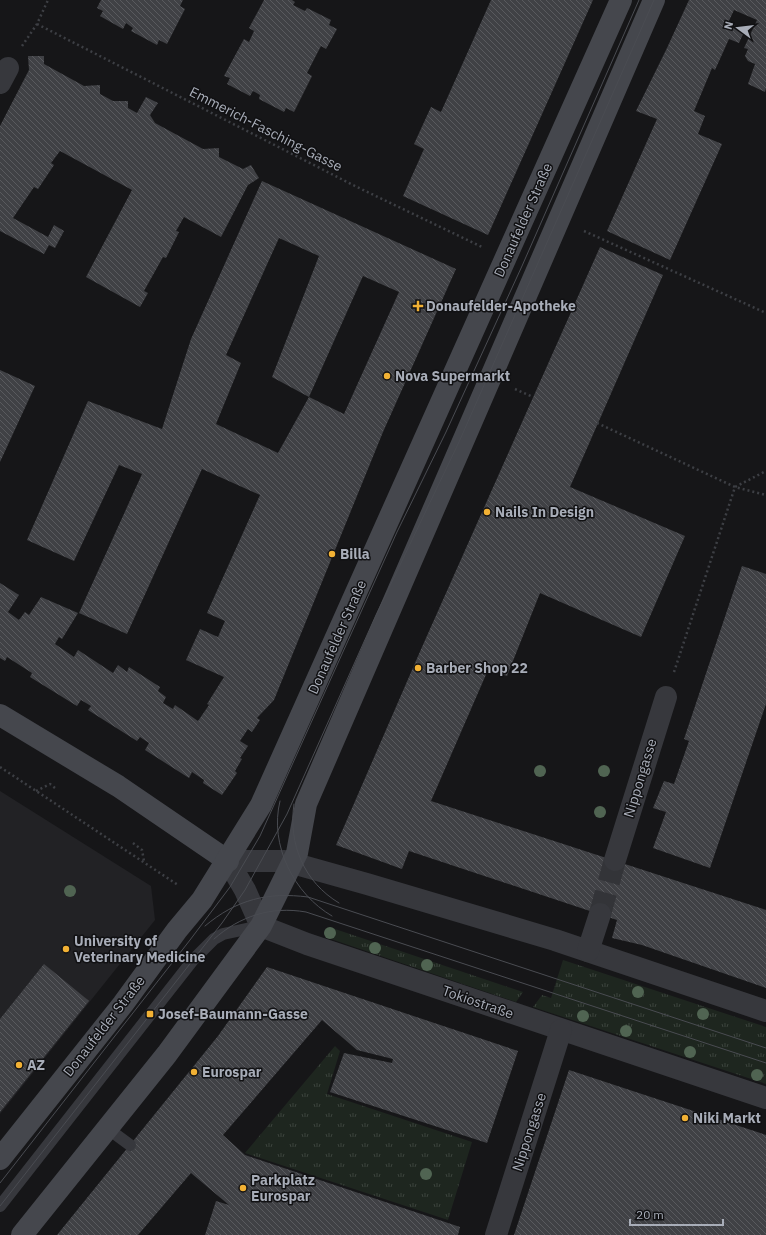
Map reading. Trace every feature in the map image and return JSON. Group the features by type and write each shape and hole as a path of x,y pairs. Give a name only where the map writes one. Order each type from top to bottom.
{"main road":[{"name":"Donaufelder Straße","path":"0,1159 123,1004 177,930 202,900 228,861 261,805 621,0"},
{"path":"22,1235 167,1054 260,926 297,853 306,804 406,577 461,443 654,0"},
{"path":"0,715 118,786 228,861"}],"street":[{"name":"Nippongasse","path":"615,860 666,697"},
{"path":"228,861 292,863 367,884 588,951 766,1011"},
{"path":"228,861 245,890 260,926"},
{"path":"588,951 600,914"},
{"name":"Tokiostraße","path":"260,926 307,944 766,1098"},
{"name":"Nippongasse","path":"496,1235 561,1030"}],"lane":[{"name":"Donaufelder Straße","path":"0,1206 193,960 214,939 223,934 260,926"},
{"path":"107,1128 130,1145"}],"path":[{"path":"4,76 37,24 48,0"},
{"name":"Emmerich-Fasching-Gasse","path":"37,24 356,186 487,250"},
{"path":"558,220 604,239 766,313"},
{"path":"511,387 533,397"},
{"path":"597,423 735,487 766,495"},
{"path":"666,697 735,487 766,471"},
{"path":"0,767 182,888"},
{"path":"36,791 50,784 55,788"},
{"path":"133,843 142,850 145,862"},
{"path":"731,1123 734,1114"}],"shaded area":[{"name":"University of Veterinary Medicine","path":"0,791 151,886 155,920 0,1114"}],"green space":[{"path":"329,927 523,992 516,1002 325,937"},
{"path":"563,960 766,1027 766,1084 533,1007 542,995 551,998"},
{"path":"335,1046 340,1051 327,1094 472,1142 448,1220 245,1153"}],"building":[{"path":"101,0 183,0 180,6 185,9 167,44 159,40 157,45 131,31 133,28 126,23 123,29 100,16 103,11 97,8"},
{"path":"264,0 292,0 295,2 293,5 305,11 307,8 331,20 329,25 337,29 326,49 321,46 307,73 312,76 294,112 286,108 284,112 259,99 260,95 253,91 250,96 227,84 230,78 224,76 244,39 249,42 254,31 249,28"},
{"path":"491,0 593,0 488,235 403,196 424,149 414,144 431,107 441,112"},
{"path":"689,0 766,0 766,88 765,92 748,84 755,64 748,61 745,56 748,49 744,48 757,20 734,10 728,23 745,30 739,43 729,39 715,70 712,68 694,111 705,116 698,134 722,144 670,260 607,231 657,119 636,111"},
{"path":"28,56 44,56 44,64 84,86 100,85 100,94 113,101 128,101 128,108 137,113 146,97 158,103 150,115 155,123 203,149 219,148 219,157 243,169 251,165 259,178 248,185 221,237 184,217 176,231 179,232 166,258 163,257 144,291 148,293 140,307 86,277 132,190 60,151 51,163 54,165 38,189 34,187 13,218 48,237 54,225 64,231 55,248 49,245 44,254 0,231 0,126 29,70"},
{"path":"262,181 456,269 383,432 274,700 257,718 260,720 252,732 248,729 240,741 248,746 240,758 242,759 235,771 237,773 222,795 203,783 204,780 192,772 189,778 145,750 149,743 140,737 137,741 88,710 91,706 81,700 77,706 30,677 32,673 7,657 5,661 0,658 0,583 19,595 8,612 19,620 25,612 29,615 41,597 78,613 62,639 59,637 55,644 74,657 78,650 113,673 118,665 127,672 129,667 160,687 158,691 166,697 163,703 173,709 175,705 198,721 209,705 207,704 224,677 186,660 200,629 218,637 225,621 207,613 260,495 202,469 127,634 79,613 142,474 119,465 74,561 27,540 88,401 162,429 191,339","holes":["279,238 319,256 272,377 309,397 278,453 216,424 241,363 226,355","363,276 399,292 344,414 309,397"]},
{"path":"600,247 663,275 570,487 685,536 641,637 540,593 507,676 488,670 431,801 766,910 766,988 642,945 612,938 617,920 409,851 402,869 336,845 422,647"},
{"path":"0,370 35,386 0,462"},
{"path":"742,566 766,574 766,704 710,868 653,848 666,812 653,808 664,781 674,784 689,741 684,739"},
{"name":"AZ","path":"44,964 89,1001 0,1112 0,1019"},
{"path":"267,967 518,1051 487,1143 330,1092 344,1053 392,1063 393,1059 357,1050 322,1020 223,1135 245,1155 460,1227 458,1235 205,1235 216,1201 229,1205 191,1173 138,1235 57,1235 218,1036"},
{"path":"569,1070 766,1135 766,1235 514,1235"}],"tunnel":[{"path":"600,914 615,860"}],"tram line":[{"path":"0,1183 230,887 260,836 397,532 446,432 522,266 639,0"},
{"path":"0,1206 222,923 245,890 287,814 376,615 459,442 654,0"},
{"path":"280,801 278,834 288,867 296,882 306,895 318,907 332,916"},
{"path":"294,804 294,833 296,847 301,861 316,884 339,903"},
{"path":"205,926 229,909 254,900 280,896 308,897 766,1048"},
{"path":"214,939 234,924 257,915 281,910 306,912 766,1063"}],"place":[{"name":"Donaufelder-Apotheke","path":"418,306"},
{"name":"Nova Supermarkt","path":"387,376"},
{"name":"Nails In Design","path":"487,512"},
{"name":"Billa","path":"332,554"},
{"name":"Barber Shop 22","path":"418,668"},
{"name":"University of Veterinary Medicine","path":"66,949"},
{"name":"Josef-Baumann-Gasse","path":"150,1014"},
{"name":"AZ","path":"19,1065"},
{"name":"Eurospar","path":"194,1072"},
{"name":"Niki Markt","path":"685,1118"},
{"name":"Parkplatz Eurospar","path":"243,1188"}]}
